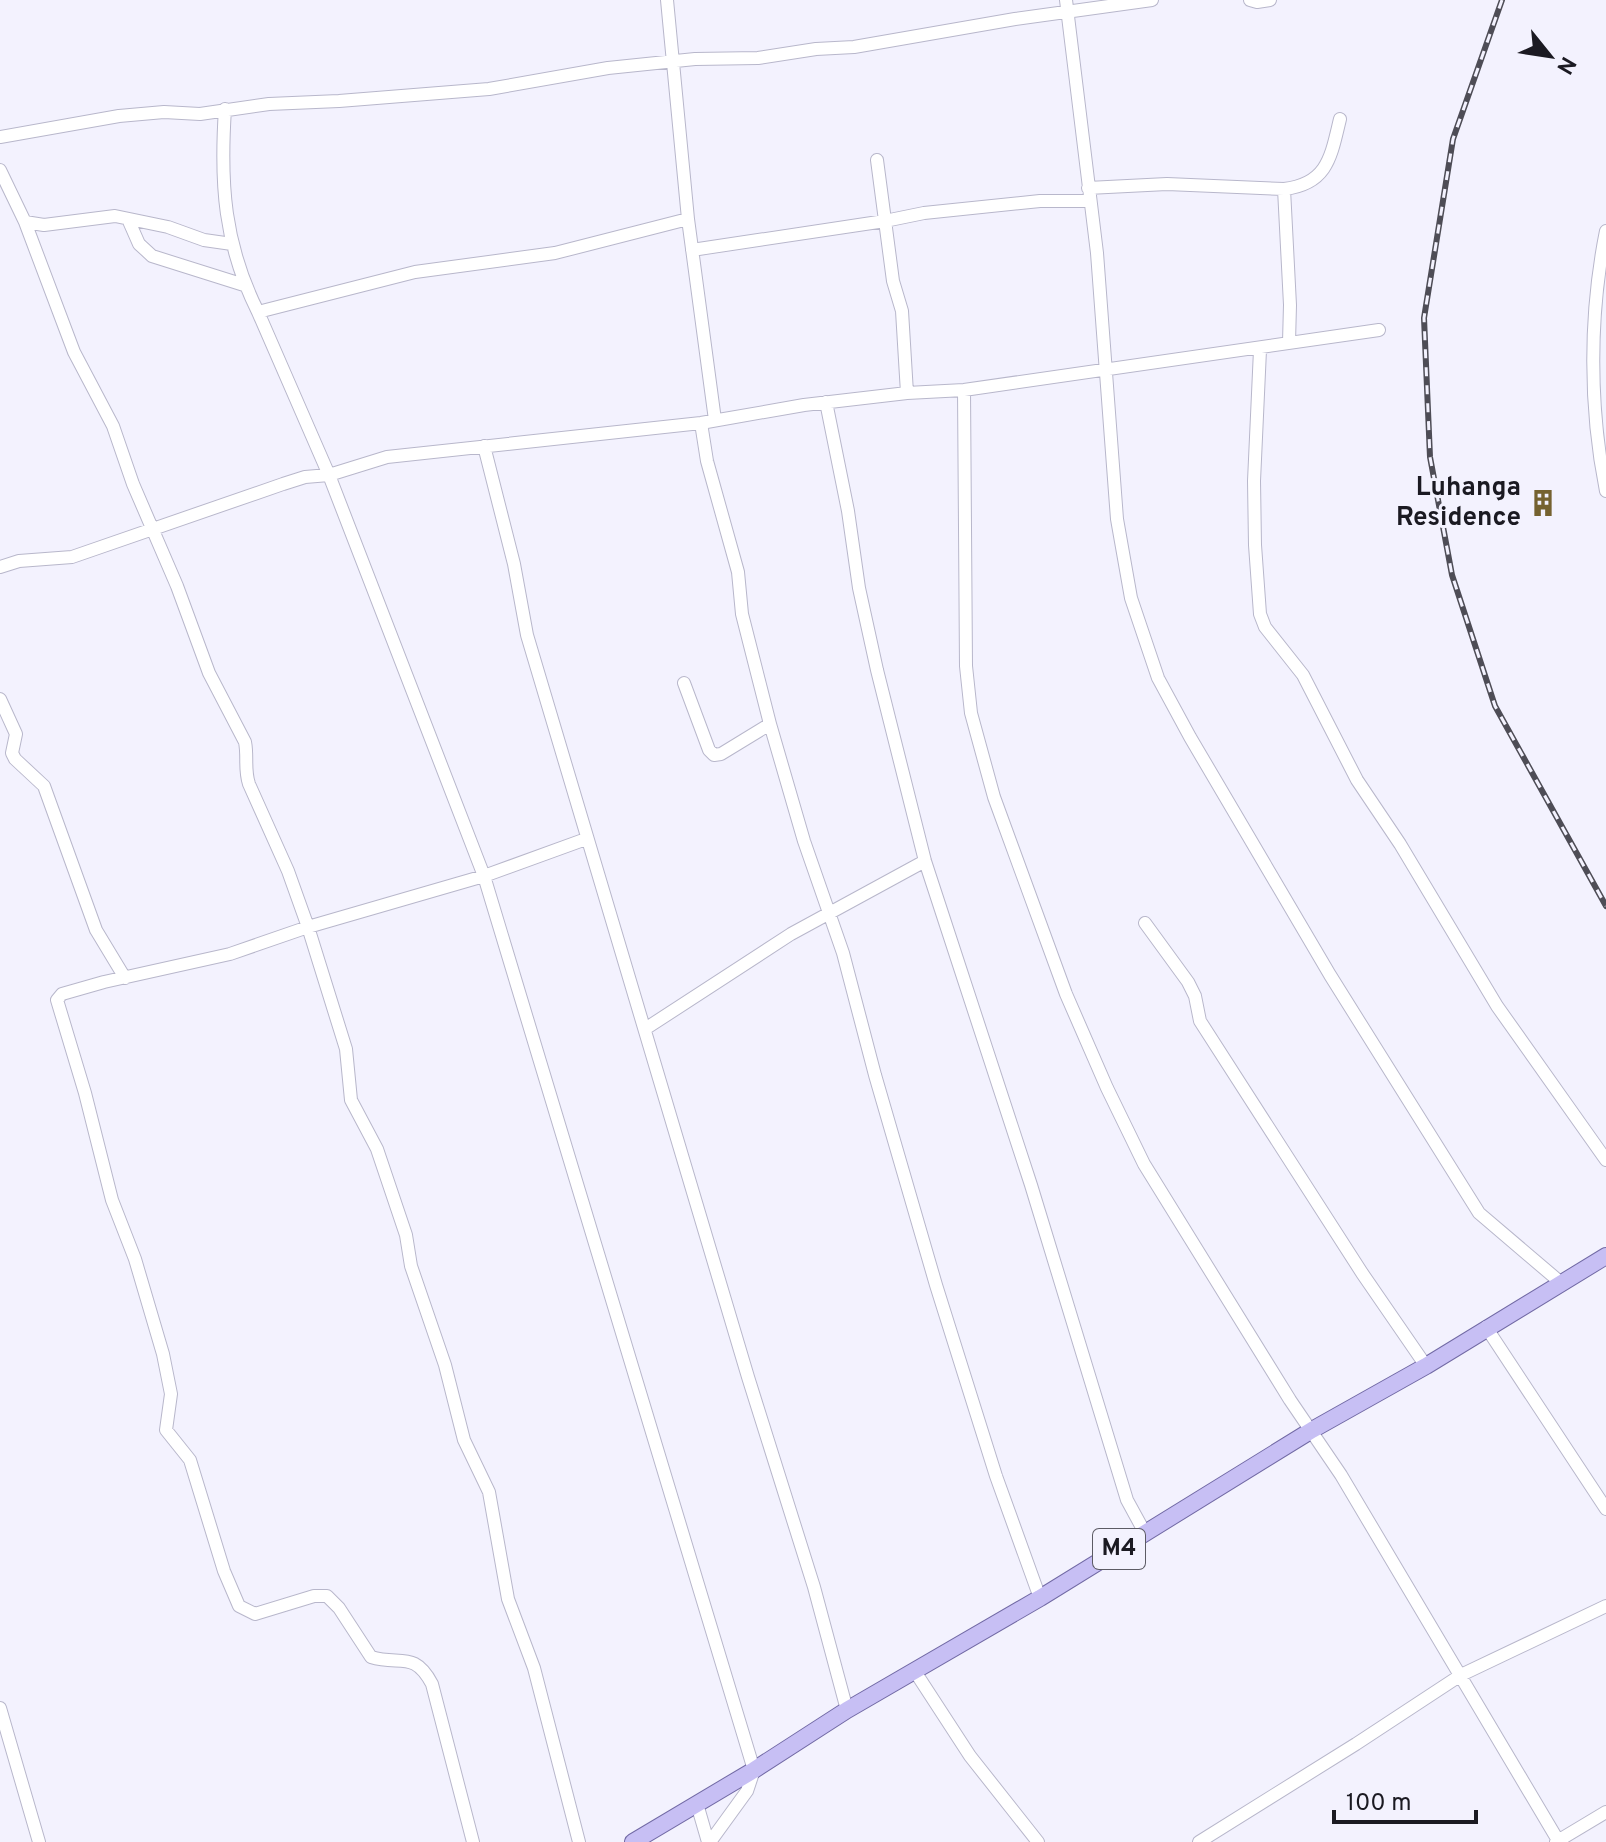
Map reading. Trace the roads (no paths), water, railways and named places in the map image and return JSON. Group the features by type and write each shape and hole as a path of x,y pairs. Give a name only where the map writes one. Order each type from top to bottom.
{"main road":[{"name":"M4","path":"633,1842 847,1710 1040,1598 1312,1430 1426,1366 1606,1256"}],"street":[{"path":"667,0 688,219 715,420"},
{"path":"0,137 119,116 164,112 200,114 225,109 489,89 608,68 695,59 758,58 854,47 1066,7 1152,0"},
{"path":"1250,0 1270,0"},
{"path":"1066,7 1097,253 1117,519 1131,598 1158,678 1330,975 1479,1213 1560,1282"},
{"path":"225,109 223,194 232,244 244,285 329,475 484,876 754,1770 747,1791 709,1842"},
{"path":"692,250 924,213 1167,184 1300,187 1321,174 1331,158 1340,119"},
{"path":"877,160 893,281 902,311 907,393"},
{"path":"0,170 25,222 74,352 113,426 209,673 245,742 245,771 249,784 288,871 346,1049 351,1100 368,1130 387,1178 406,1235 411,1266 445,1365 464,1440 489,1492 508,1599 534,1668 579,1842"},
{"path":"1284,189 1289,342"},
{"path":"25,222 44,225 115,216 168,227 204,240 232,244"},
{"path":"128,219 139,244 152,256 244,285"},
{"path":"258,312 415,272 555,253 688,219"},
{"path":"1606,231 1594,335 1606,491"},
{"path":"0,567 19,561 72,557 305,477 329,475 387,457 701,423 826,402 964,390 1260,350 1289,342 1379,330"},
{"path":"1260,350 1254,481 1260,614 1265,627 1303,675 1357,780 1400,844 1497,1006 1606,1160"},
{"path":"964,390 966,666 971,713 994,797 1066,994 1107,1088 1144,1164 1290,1400 1312,1430 1461,1675 1557,1841 1606,1812"},
{"path":"826,402 862,601 925,861 1031,1185 1127,1500 1145,1533"},
{"path":"701,423 707,461 738,572 742,614 770,724 804,841 830,912 936,1285 996,1476 1040,1598"},
{"path":"484,446 514,564 527,635 748,1377 814,1587 847,1710"},
{"path":"684,683 709,750 714,755 721,754 770,724"},
{"path":"0,699 16,734 12,753 44,786 96,930 125,978"},
{"path":"473,1842 432,1684 425,1671 411,1661 371,1657 339,1608 327,1596 314,1596 255,1614 239,1606 224,1571 190,1460 166,1430 171,1394 163,1354 135,1259 112,1200 85,1093 57,1004 62,994 230,954 308,927 484,876 586,839"},
{"path":"645,1029 780,941 925,861"},
{"path":"1145,923 1188,982 1195,996 1200,1021 1362,1273 1426,1366"},
{"path":"1486,1327 1606,1509"},
{"path":"1199,1842 1461,1675 1606,1606"},
{"path":"914,1670 970,1756 1038,1842"},
{"path":"0,1708 39,1842"},
{"path":"697,1804 709,1842"}],"railway":[{"path":"1502,0 1453,139 1424,318 1430,457 1452,575 1495,706 1606,906"}],"place":[{"name":"Luhanga Residence","path":"1543,503"}]}
